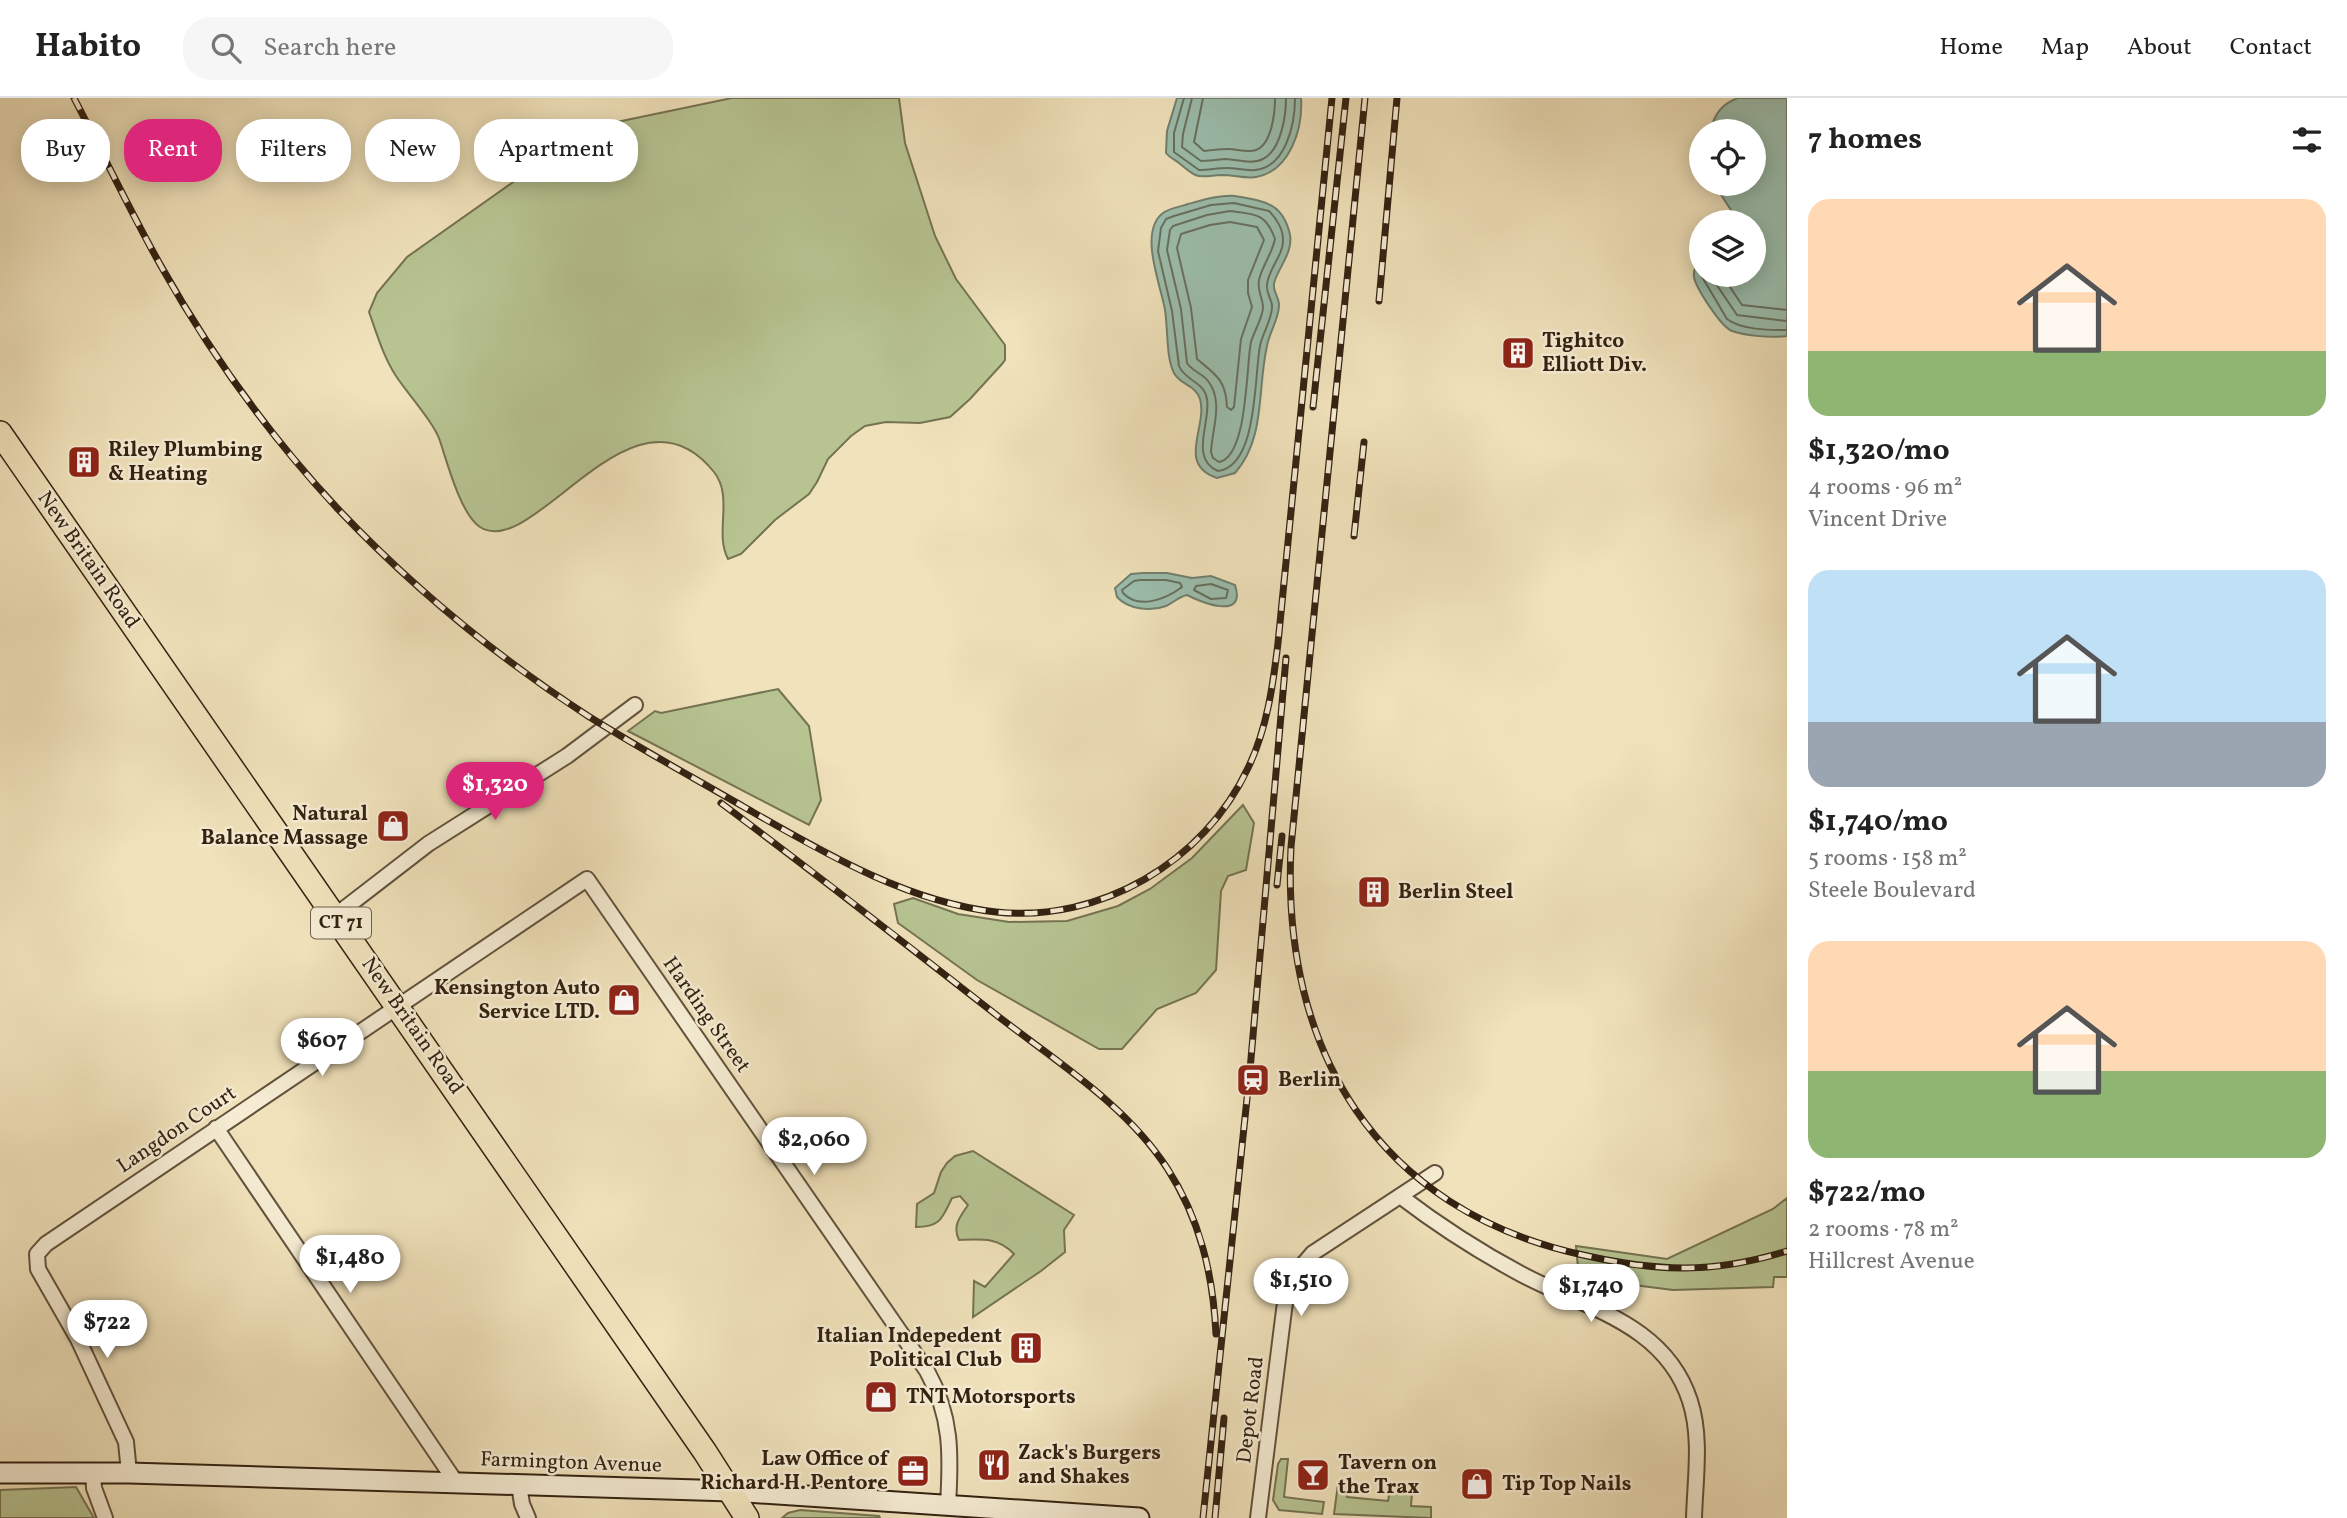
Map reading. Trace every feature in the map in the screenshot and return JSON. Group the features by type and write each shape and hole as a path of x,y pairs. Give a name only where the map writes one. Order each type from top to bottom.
{"main road":[{"name":"New Britain Road","path":"0,433 398,1005 747,1518"},
{"name":"Farmington Avenue","path":"0,1473 129,1473 455,1481 731,1491 1139,1518"}],"street":[{"path":"336,915 428,844 567,756 635,705"},
{"name":"Langdon Court","path":"129,1473 126,1442 78,1339 38,1269 37,1254 46,1244 216,1128 587,879"},
{"name":"Harding Street","path":"587,879 927,1371 938,1391 949,1430 948,1505"},
{"path":"216,1128 455,1481"},
{"name":"Depot Road","path":"1258,1518 1289,1285 1313,1253 1435,1173"},
{"path":"1399,1196 1511,1269 1623,1321 1663,1354 1681,1379 1694,1416 1696,1438 1693,1518"},
{"path":"93,1473 94,1488 105,1518"},
{"path":"519,1485 522,1504 528,1518"}],"green space":[{"path":"732,98 899,98 905,143 935,236 956,279 1005,345 1005,360 950,417 920,423 886,422 865,426 828,459 809,494 775,520 741,554 728,559 723,538 723,492 714,472 683,447 651,442 619,454 587,474 528,519 502,531 480,527 473,521 461,500 437,434 391,368 369,312 377,293 407,257 513,182 638,182 638,119 631,119"},
{"path":"778,689 809,726 821,800 809,825 628,731 655,711 661,713"},
{"path":"1243,805 1254,823 1246,870 1228,876 1221,891 1216,970 1196,993 1157,1009 1122,1049 1099,1049 977,980 898,923 894,904 913,898 958,914 1009,922 1067,921 1118,906 1150,889 1192,858"},
{"path":"973,1151 1074,1215 1064,1230 1065,1252 973,1317 974,1281 985,1287 1014,1254 995,1242 959,1240 957,1226 968,1205 960,1196 952,1198 943,1216 936,1223 916,1227 917,1204 934,1193 947,1163 955,1156"},
{"path":"1787,1198 1787,1277 1774,1277 1773,1287 1673,1290 1579,1278 1576,1246 1667,1259 1773,1209"},
{"path":"1281,1459 1288,1459 1284,1497 1324,1502 1322,1514 1279,1510 1273,1500"},
{"path":"1338,1484 1347,1485 1347,1497 1388,1501 1390,1490 1412,1493 1411,1506 1431,1507 1431,1518 1334,1514"},
{"path":"76,1487 94,1518 0,1518 0,1490"},
{"path":"800,1510 880,1518 782,1518 788,1513"}],"water":[{"path":"1177,98 1301,98 1297,135 1286,158 1268,173 1256,177 1195,175 1166,153 1167,131"},
{"path":"1738,98 1787,98 1787,336 1759,336 1732,331 1710,307 1698,287 1766,287 1766,210 1731,210 1722,196 1766,196 1766,119 1714,119 1727,103"},
{"path":"1235,196 1263,202 1277,209 1287,224 1290,241 1288,253 1274,284 1279,310 1267,346 1252,444 1235,473 1217,478 1205,472 1198,464 1196,444 1201,410 1198,394 1177,377 1171,367 1165,310 1153,259 1152,233 1156,222 1169,210 1211,198"},
{"path":"1167,573 1192,578 1211,576 1235,585 1237,596 1229,606 1211,604 1187,595 1160,608 1133,607 1117,597 1115,588 1131,574"}],"railway":[{"path":"74,98 161,266 220,362 288,452 337,508 395,566 456,620 521,670 588,716 834,857 929,898 996,912 1035,913 1073,907 1110,896 1144,879 1176,858 1205,832 1229,802 1255,753 1268,707 1278,643 1332,98"},
{"path":"1313,407 1346,98"},
{"path":"1365,98 1291,847 1292,921 1303,990 1325,1053 1356,1110 1397,1160 1449,1201 1511,1233 1583,1255 1661,1267 1734,1264 1787,1251"},
{"path":"1379,301 1397,98"},
{"path":"1354,536 1364,442"},
{"path":"1203,1518 1250,1070 1286,658"},
{"path":"721,803 1067,1068 1132,1124 1167,1168 1188,1207 1208,1269 1216,1334"},
{"path":"1277,885 1282,836"},
{"path":"1215,1518 1224,1418"}],"place":[{"name":"Tighitco Elliott Div.","path":"1518,353"},
{"name":"Riley Plumbing & Heating","path":"84,462"},
{"name":"Natural Balance Massage","path":"393,826"},
{"name":"Berlin Steel","path":"1374,892"},
{"name":"Kensington Auto Service LTD.","path":"624,1000"},
{"name":"Berlin","path":"1253,1080"},
{"name":"Italian Indepedent Political Club","path":"1026,1348"},
{"name":"TNT Motorsports","path":"881,1397"},
{"name":"Zack's Burgers and Shakes","path":"994,1465"},
{"name":"Law Office of Richard H. Pentore","path":"913,1471"},
{"name":"Tavern on the Trax","path":"1313,1475"},
{"name":"Tip Top Nails","path":"1477,1484"}]}
